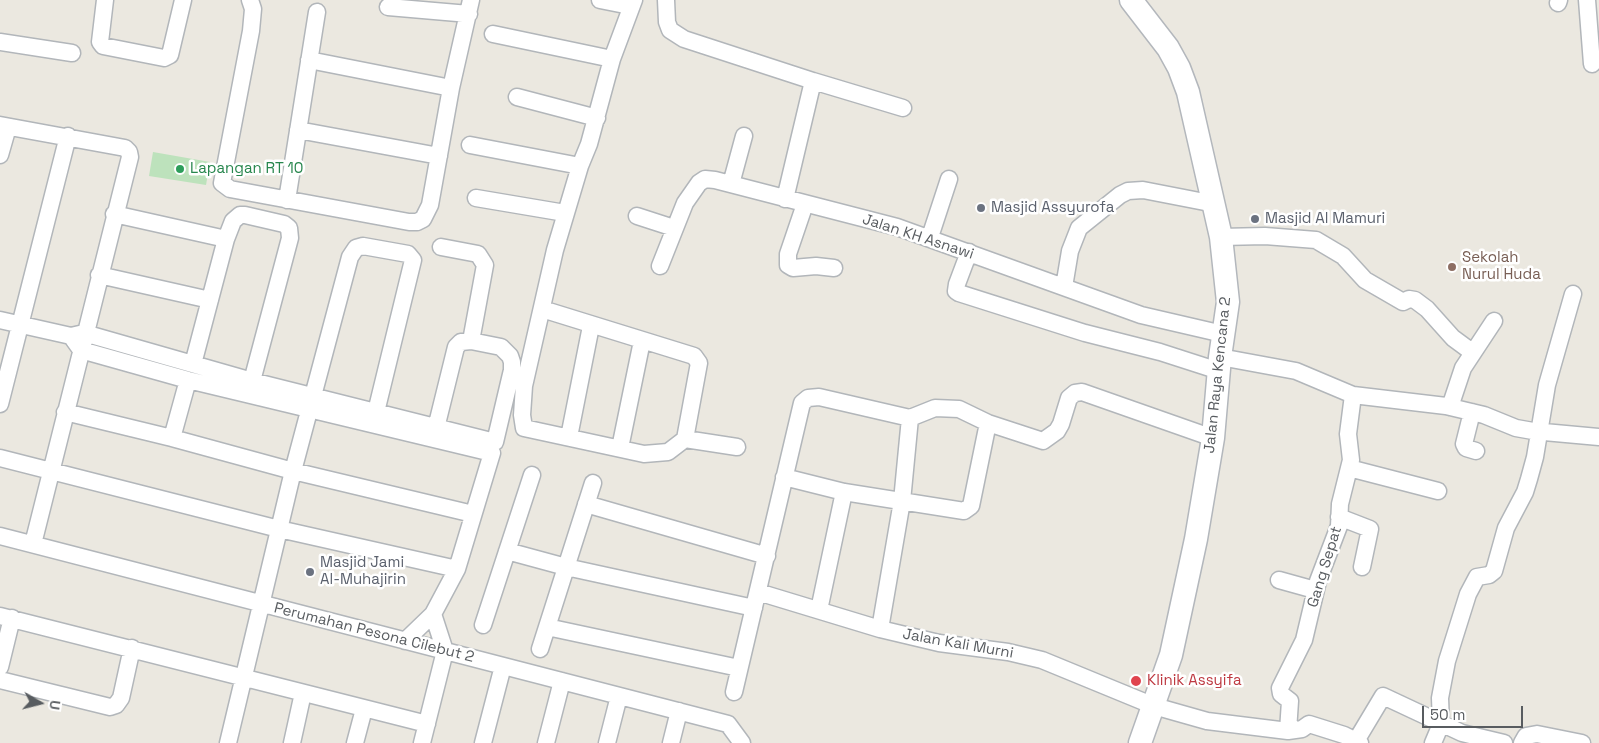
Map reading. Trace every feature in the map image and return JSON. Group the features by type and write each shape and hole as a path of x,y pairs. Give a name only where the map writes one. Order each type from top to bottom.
{"street":[{"path":"104,0 100,42 103,46 164,58 170,54 183,0"},
{"path":"250,0 253,9 250,31 222,183 230,188 287,200 417,222 427,215 451,88 470,7 388,6"},
{"path":"542,309 591,326 694,356 699,363 685,439 668,452 644,454 524,428 522,400 542,309 565,213 597,118 612,59 632,3 600,0"},
{"path":"666,0 667,22 670,30 676,34 813,81 903,108"},
{"name":"Jalan Raya Kencana 2","path":"1131,0 1155,28 1179,68 1188,92 1215,204 1221,237 1228,302 1222,334 1213,438 1196,539 1171,655 1140,743"},
{"path":"1587,0 1592,64"},
{"path":"287,200 317,12"},
{"path":"492,34 612,59"},
{"path":"0,42 72,53"},
{"path":"309,60 451,88"},
{"path":"785,199 813,81"},
{"path":"517,97 597,118"},
{"path":"0,155 4,126 68,136 125,148 129,152 130,157 99,275 78,334 81,350 33,544"},
{"path":"298,130 439,156"},
{"path":"0,404 68,136"},
{"path":"731,184 744,136"},
{"path":"470,145 580,166"},
{"name":"Jalan KH Asnawi","path":"660,266 684,202 705,179 731,184 930,238 1141,315 1222,334"},
{"path":"930,238 949,179"},
{"path":"1064,287 1072,245 1079,228 1120,195 1128,191 1143,190 1215,204"},
{"path":"476,198 565,213"},
{"path":"805,204 788,254 788,265 793,268 816,266 834,268"},
{"path":"114,214 226,240"},
{"path":"193,364 226,240 233,221 240,215 284,224 290,232 252,381"},
{"path":"636,216 674,228"},
{"path":"1221,237 1265,236 1316,240 1343,256 1365,280 1403,302 1415,300 1427,309 1454,338 1472,352"},
{"path":"228,743 260,604 311,403 353,251 363,246 408,254 413,260 412,271 376,412"},
{"path":"441,247 478,254 484,260 485,265 471,341"},
{"path":"969,252 956,291 1085,333 1160,352 1219,364 1296,372 1353,395 1450,407 1472,412 1516,428 1538,432 1599,437"},
{"path":"99,275 210,300"},
{"path":"1434,743 1441,724 1440,698 1447,660 1468,594 1475,579 1494,571 1506,528 1527,485 1535,457 1547,385 1573,294"},
{"path":"0,320 78,334 193,364 252,381 311,403 492,453 457,569 433,614 405,641"},
{"path":"1450,407 1456,384 1472,352 1494,320"},
{"path":"568,438 591,326"},
{"path":"81,350 188,380 311,403 376,412 436,428 495,442 512,370 510,356 502,347 471,341 460,342 456,347 436,428"},
{"path":"620,448 642,341"},
{"path":"172,438 188,380"},
{"path":"734,692 802,403 808,398 819,397 910,418 935,408 959,409 988,423 1043,441 1061,424 1069,398 1075,393 1082,392 1213,438"},
{"name":"Gang Sepat","path":"1288,730 1290,701 1281,694 1280,688 1304,640 1316,590 1339,526 1340,504 1352,453 1348,434 1353,395"},
{"path":"65,412 172,438 293,471 474,514"},
{"path":"1472,412 1464,444 1466,448 1476,451"},
{"path":"880,629 902,501 910,418"},
{"path":"784,477 844,492 964,511 971,506 988,423"},
{"path":"685,439 737,447"},
{"path":"0,458 279,529 457,569"},
{"path":"1349,468 1438,491"},
{"path":"483,625 532,475"},
{"path":"540,649 593,483"},
{"path":"819,610 844,492"},
{"path":"586,504 767,556"},
{"path":"1339,517 1370,529 1362,567"},
{"name":"Perumahan Pesona Cilebut 2","path":"0,536 728,724 741,742"},
{"path":"507,551 754,608"},
{"path":"1279,580 1316,590"},
{"name":"Jalan Kali Murni","path":"758,592 880,629 939,643 1008,652 1042,660 1154,706 1218,724 1288,730 1302,729 1309,724 1358,742"},
{"path":"422,743 445,651 433,614"},
{"path":"0,667 6,617 427,724"},
{"path":"547,627 739,668"},
{"path":"0,680 110,707 116,705 121,698 132,648"},
{"path":"482,743 502,666"},
{"path":"546,743 562,681"},
{"path":"292,743 303,694"},
{"path":"607,743 619,696"},
{"path":"1358,742 1383,696 1462,733 1504,743"},
{"path":"354,743 364,709"},
{"path":"671,743 679,711"},
{"path":"1522,743 1526,736 1537,734 1582,743"}],"green space":[{"name":"Lapangan RT 10","path":"153,152 210,162 206,185 149,176"}],"place":[{"name":"Lapangan RT 10","path":"180,169"},
{"name":"Masjid Assyurofa","path":"981,208"},
{"name":"Masjid Al Mamuri","path":"1255,219"},
{"name":"Sekolah Nurul Huda","path":"1452,267"},
{"name":"Masjid Jami Al-Muhajirin","path":"310,572"},
{"name":"Klinik Assyifa","path":"1136,681"}]}
